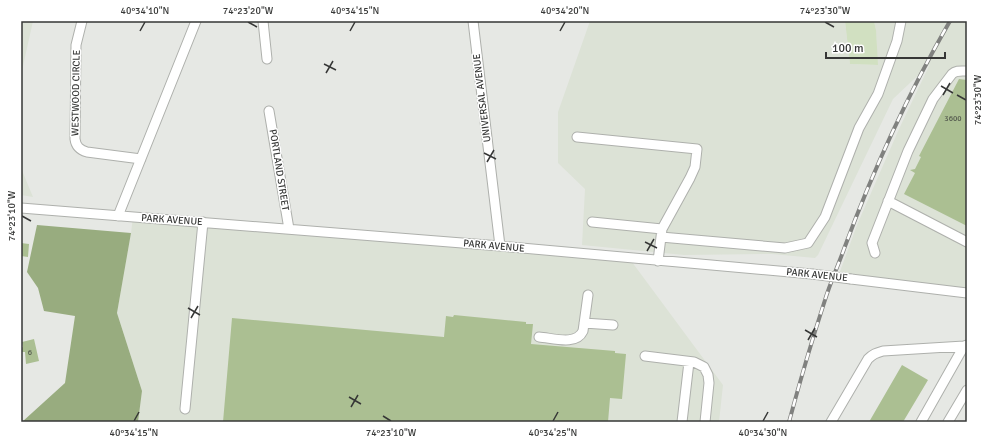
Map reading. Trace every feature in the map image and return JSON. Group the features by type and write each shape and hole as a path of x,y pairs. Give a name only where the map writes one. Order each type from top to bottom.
{"street":[{"name":"WESTWOOD CIRCLE","path":"82,21 76,45 75,144 80,150 87,152 141,159"},
{"path":"118,216 196,21"},
{"path":"263,21 267,60"},
{"name":"UNIVERSAL AVENUE","path":"473,21 500,246"},
{"path":"592,222 661,233 785,248 808,243 824,217 859,128 878,94 897,41 901,21"},
{"path":"875,253 872,243 908,151 933,99 954,72 967,71"},
{"name":"PORTLAND STREET","path":"269,112 289,229"},
{"path":"577,137 698,149 695,167 661,233 658,260"},
{"path":"888,201 967,242"},
{"name":"PARK AVENUE","path":"21,208 658,260 851,278 967,293"},
{"path":"185,410 203,222"},
{"path":"539,337 569,340 575,339 581,335 583,331 588,295"},
{"path":"584,323 614,325"},
{"path":"832,422 868,360 876,353 883,351 965,345"},
{"path":"921,422 965,345"},
{"path":"644,356 694,362 704,368 708,375 705,422"},
{"path":"682,422 689,362"},
{"path":"948,422 967,390"}],"shaded area":[{"path":"21,21 33,21 21,75"},
{"path":"590,21 845,21 850,64 877,65 876,30 874,21 967,21 967,293 838,277 857,225 899,129 930,64 893,99 818,255 815,258 772,254 684,255 582,245 585,189 558,163 558,112"},
{"path":"21,168 33,197 21,195"},
{"path":"133,217 629,258 723,385 719,422 138,422 142,391 117,313"}],"green space":[{"path":"845,21 874,21 878,65 850,64"},
{"path":"37,225 131,233 117,313 142,391 138,422 22,422 65,383 75,316 44,311 38,288 27,272"}],"building":[{"path":"959,79 967,80 967,226 904,194 915,173 910,170 915,169 921,157 919,156"},
{"path":"21,243 29,244 28,257 21,256"},
{"path":"454,315 533,324 531,344 615,351 615,353 626,354 622,399 610,398 608,422 223,422 232,318 444,337 446,316 453,317"},
{"path":"34,339 39,361 26,364 25,352 22,352 21,348 23,347 22,342"},
{"path":"902,365 928,380 903,422 869,422"}],"railway":[{"path":"789,422 827,294 867,190 906,104 950,21"}]}
